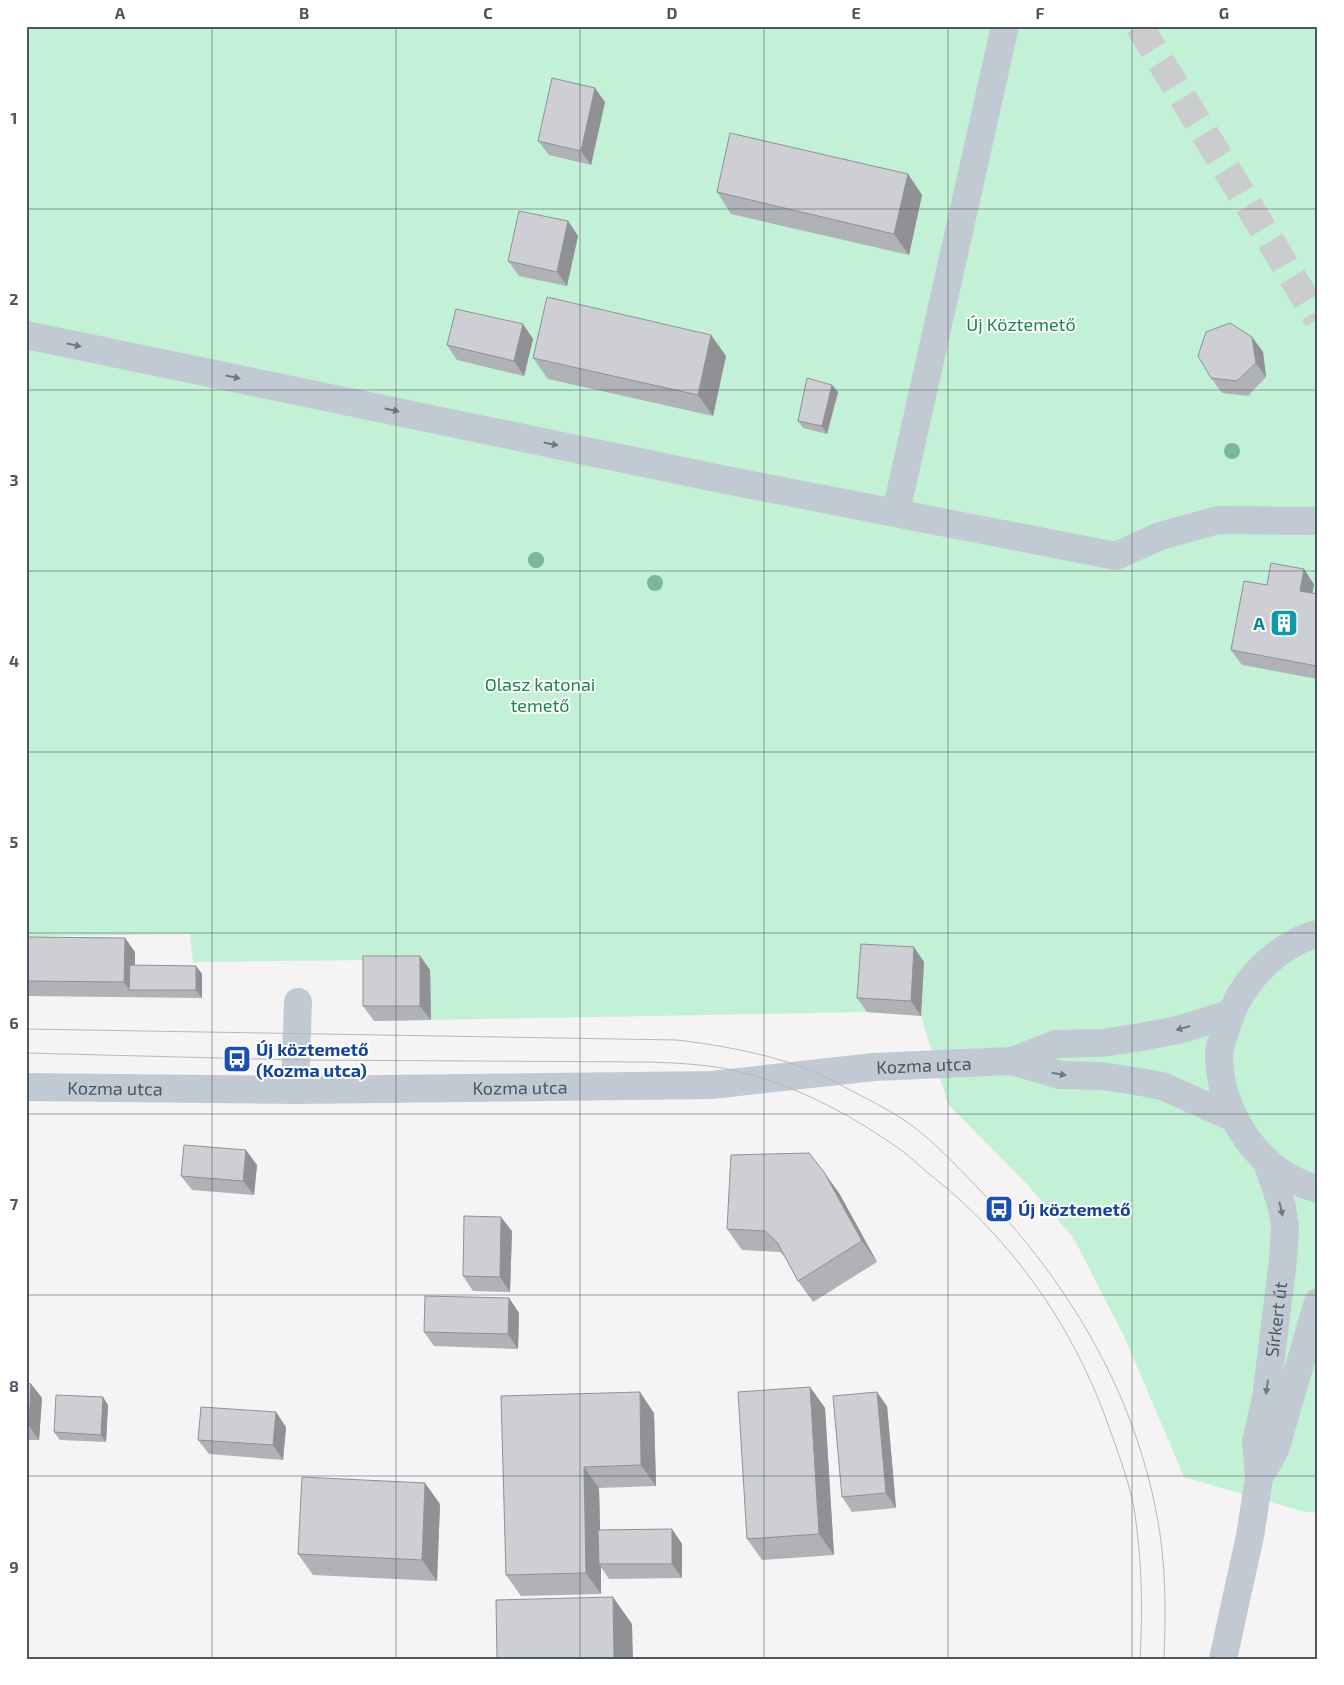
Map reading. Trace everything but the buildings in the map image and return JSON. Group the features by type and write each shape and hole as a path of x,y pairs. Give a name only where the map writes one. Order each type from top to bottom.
{"street":[{"path":"896,512 1005,26"},
{"path":"26,335 716,478 1116,556 1160,536 1218,520 1318,521"},
{"path":"1318,934 1288,946 1266,963 1246,985 1230,1014 1219,1052 1222,1085 1234,1118 1249,1141 1267,1162 1294,1179 1318,1189"},
{"path":"295,1090 298,1002"},
{"name":"Kozma utca","path":"26,1087 295,1090 712,1085 874,1067 1012,1061 1056,1044 1102,1043 1141,1037 1178,1030 1230,1014"},
{"name":"Kozma utca","path":"1012,1061 1060,1075 1101,1076 1162,1086 1234,1118"},
{"name":"Sírkert út","path":"1222,1659 1250,1536 1259,1478 1256,1442 1266,1398 1285,1228 1282,1207 1267,1162"},
{"name":"Sírkert út","path":"1259,1478 1275,1450 1318,1302"}],"green space":[{"name":"Új Köztemető","path":"26,26 1318,26 1318,1513 1305,1512 1184,1477 1124,1336 1073,1237 1022,1179 948,1104 921,1016 867,1012 374,1021 372,960 193,962 190,934 50,936 26,944"}],"tunnel":[{"path":"1139,26 1318,319"}],"tram line":[{"path":"26,1029 677,1040 730,1048 800,1066 883,1107 911,1125 951,1160 1010,1224 1040,1260 1067,1299 1092,1339 1113,1380 1131,1424 1146,1469 1157,1516 1165,1587 1164,1659"},
{"path":"26,1053 296,1060 649,1062 688,1064 727,1069 773,1082 795,1090 838,1111 879,1135 906,1154 958,1198 1007,1249 1029,1276 1067,1334 1097,1397 1127,1478 1132,1498 1137,1527 1142,1602 1140,1659"}],"place":[{"name":"A","path":"1284,623"},
{"name":"Új köztemető (Kozma utca)","path":"237,1059"},
{"name":"Új köztemető","path":"999,1209"}],"park label":[{"name":"Olasz katonai temető","path":"540,694"}]}
